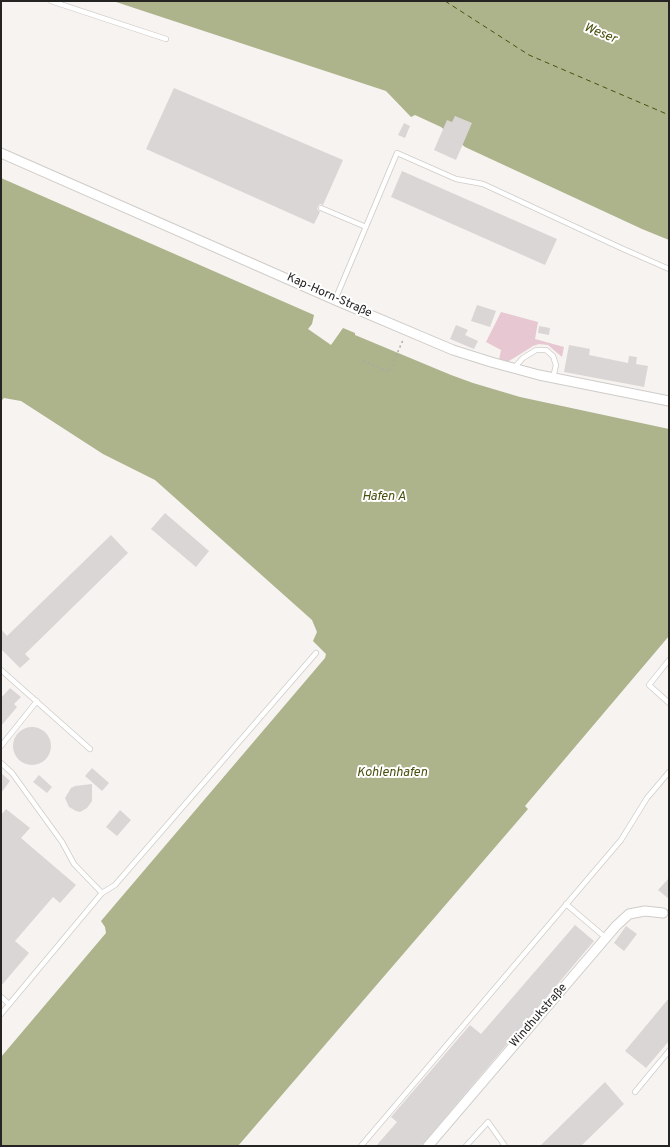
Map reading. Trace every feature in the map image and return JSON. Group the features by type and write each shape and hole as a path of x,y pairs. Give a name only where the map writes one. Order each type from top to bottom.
{"street":[{"name":"Kap-Horn-Straße","path":"1,153 452,350 513,369 669,401"},
{"name":"Windhukstraße","path":"428,1146 606,938 629,914 644,911 666,915"}],"lane":[{"path":"51,1 166,38"},
{"path":"335,300 397,153 456,179 483,184 669,269"},
{"path":"321,208 366,227"},
{"path":"513,369 523,358 536,350 546,350 553,356 556,365 553,378"},
{"path":"1,1014 102,892 116,885 316,653"},
{"path":"669,660 649,685 669,703"},
{"path":"1,670 90,749"},
{"path":"1,746 37,701"},
{"path":"1,763 12,772 62,842 74,864 102,892"},
{"path":"360,1146 621,840 647,798 669,772"},
{"path":"566,904 606,938"},
{"path":"1,997 9,1004"},
{"path":"635,1092 669,1051"},
{"path":"466,1146 488,1122 505,1146"}],"path":[{"path":"363,361 389,372 403,340"}],"shaded area":[{"path":"501,312 538,322 535,339 564,347 562,357 548,345 539,344 507,362 499,360 501,350 486,342"}],"water":[{"name":"Weser","path":"113,1 669,1 669,240 465,147 441,127 415,115 411,117 386,91"},
{"path":"1,178 314,315 312,324 308,329 331,345 343,328 355,333 355,335 473,383 520,397 669,429 669,636 525,806 528,809 238,1146 1,1146 1,1057 106,933 105,927 101,921 325,658 326,654 313,641 317,632 312,620 155,480 103,454 21,401 4,398 1,401"}],"building":[{"path":"174,88 343,160 323,205 320,204 318,206 317,209 320,212 314,224 146,149"},
{"path":"455,116 472,123 456,160 434,150 447,120 452,122"},
{"path":"404,123 410,126 405,138 398,135"},
{"path":"402,171 557,239 545,265 391,197"},
{"path":"477,305 496,311 490,327 471,321"},
{"path":"456,325 468,330 465,335 478,341 474,349 450,339"},
{"path":"539,326 550,328 549,335 538,333"},
{"path":"569,345 590,349 589,355 628,363 629,356 637,357 636,364 648,366 644,387 564,372"},
{"path":"165,513 209,551 196,567 151,529"},
{"path":"111,535 128,553 25,654 30,659 20,668 1,649 1,629 7,636"},
{"path":"10,688 21,697 14,704 17,707 1,726 1,698"},
{"path":"28,727 36,727 43,730 48,735 51,746 48,757 43,762 36,765 28,765 21,762 16,757 13,750 13,742 16,735 21,730"},
{"path":"92,768 109,783 102,791 85,776"},
{"path":"1,773 10,781 1,793"},
{"path":"39,775 52,787 47,793 33,782"},
{"path":"92,784 92,801 87,808 80,812 69,807 65,798 71,788 75,786"},
{"path":"6,809 30,828 21,838 76,885 60,903 53,897 15,941 29,953 1,986 1,815"},
{"path":"120,810 131,820 117,836 106,827"},
{"path":"669,878 669,899 658,890"},
{"path":"575,925 594,941 423,1144 420,1146 376,1146 397,1122 391,1117 470,1025 481,1034"},
{"path":"626,926 637,934 624,951 614,943"},
{"path":"669,998 669,1041 646,1068 625,1051"},
{"path":"605,1082 624,1104 581,1146 540,1146"}],"ferry route":[{"path":"445,1 529,55 669,115"}],"water label":[{"name":"Hafen A","path":"384,497"},
{"name":"Kohlenhafen","path":"392,773"}]}
